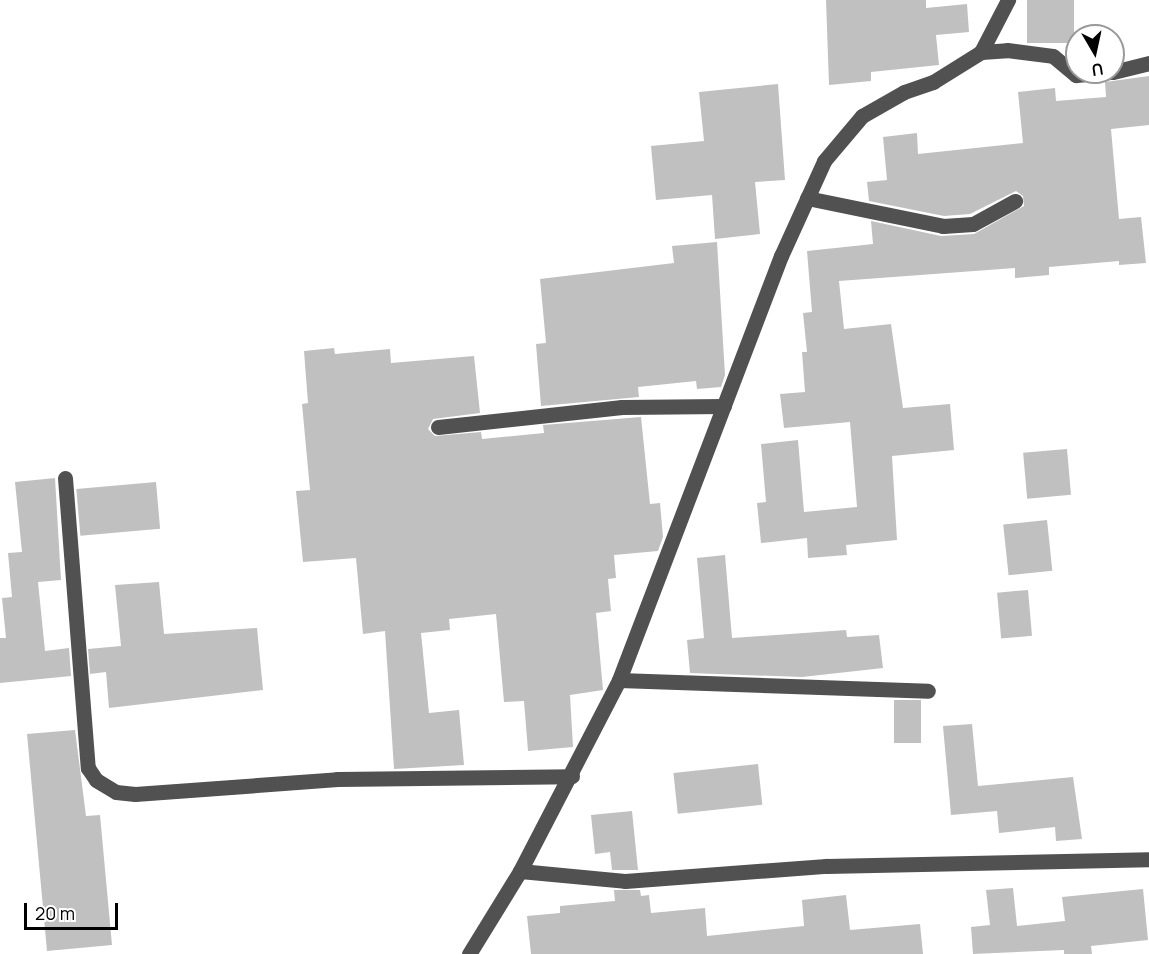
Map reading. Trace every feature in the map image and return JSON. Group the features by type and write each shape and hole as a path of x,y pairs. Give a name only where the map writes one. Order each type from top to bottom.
{"street":[{"path":"981,52 1008,0"},
{"path":"469,954 520,871 572,776 619,680 724,406 824,161 862,116 904,92 933,82 981,52 1007,50 1053,57 1065,66"},
{"path":"1125,69 1149,63"},
{"path":"807,198 943,226 973,224 1015,201"},
{"path":"438,427 622,407 724,406"},
{"path":"65,478 88,768 96,780 116,792 135,794 337,779 572,776"},
{"path":"619,680 928,691"},
{"path":"520,871 626,881 826,866 1149,859"}],"building":[{"path":"826,0 926,0 926,8 967,4 969,32 936,35 939,65 871,72 871,81 829,85"},
{"path":"1027,0 1074,0 1074,24 1065,24 1065,43 1027,43"},
{"path":"1149,76 1149,125 1111,129 1119,219 1141,217 1146,263 1119,265 1119,261 1049,267 1049,275 1015,278 1015,268 839,281 844,329 891,324 903,408 950,404 954,450 892,456 897,540 846,545 847,555 808,558 807,538 761,543 757,503 766,502 761,444 798,440 804,512 857,507 850,422 784,428 780,394 805,392 802,352 807,352 803,313 812,312 807,251 873,244 871,221 941,236 974,234 1024,206 1023,196 1016,191 970,214 944,216 869,201 867,182 887,180 883,137 917,133 918,154 1023,143 1018,92 1055,88 1056,101 1106,97 1105,84 1125,84 1125,79"},
{"path":"778,84 785,180 755,182 760,234 715,239 712,195 656,200 651,146 704,141 699,92"},
{"path":"717,242 725,375 721,387 697,389 696,381 638,387 639,397 541,406 536,344 546,343 540,279 674,263 672,246"},
{"path":"334,348 335,354 390,349 391,363 474,356 480,413 433,419 428,429 435,436 481,432 482,439 544,433 543,425 641,417 650,504 660,503 663,537 658,551 614,555 616,578 608,579 611,611 596,613 603,690 570,695 573,747 528,751 524,701 504,702 496,614 449,619 450,630 421,633 429,713 459,710 464,765 394,769 385,631 363,634 356,558 303,562 296,491 310,490 302,404 308,403 304,351"},
{"path":"1067,449 1071,495 1027,499 1023,453"},
{"path":"55,478 61,580 38,582 45,651 69,648 71,676 0,683 0,638 6,638 2,598 12,597 8,553 22,552 15,482"},
{"path":"156,482 160,529 80,536 76,489"},
{"path":"1047,520 1052,571 1009,575 1003,525"},
{"path":"725,555 732,638 846,630 847,637 879,635 883,668 802,677 690,673 687,640 704,638 697,558"},
{"path":"159,582 164,634 257,628 263,690 109,708 106,672 90,674 88,649 121,646 115,585"},
{"path":"1028,590 1032,636 1001,639 997,593"},
{"path":"894,700 921,700 921,743 894,743"},
{"path":"972,724 978,786 1073,777 1082,839 1056,841 1055,827 999,833 997,811 951,815 943,726"},
{"path":"75,730 86,816 100,815 112,945 47,951 27,734"},
{"path":"758,764 762,805 678,814 673,773"},
{"path":"632,811 638,870 612,870 610,852 595,854 591,815"},
{"path":"1013,888 1017,926 1065,921 1062,897 1143,889 1148,940 1091,946 1092,954 1064,954 1064,950 973,954 971,927 990,925 986,890"},
{"path":"614,890 640,890 641,896 649,895 651,913 705,908 707,936 804,926 802,900 846,895 850,930 920,924 923,954 531,954 527,916 560,913 560,906 615,901"}]}
